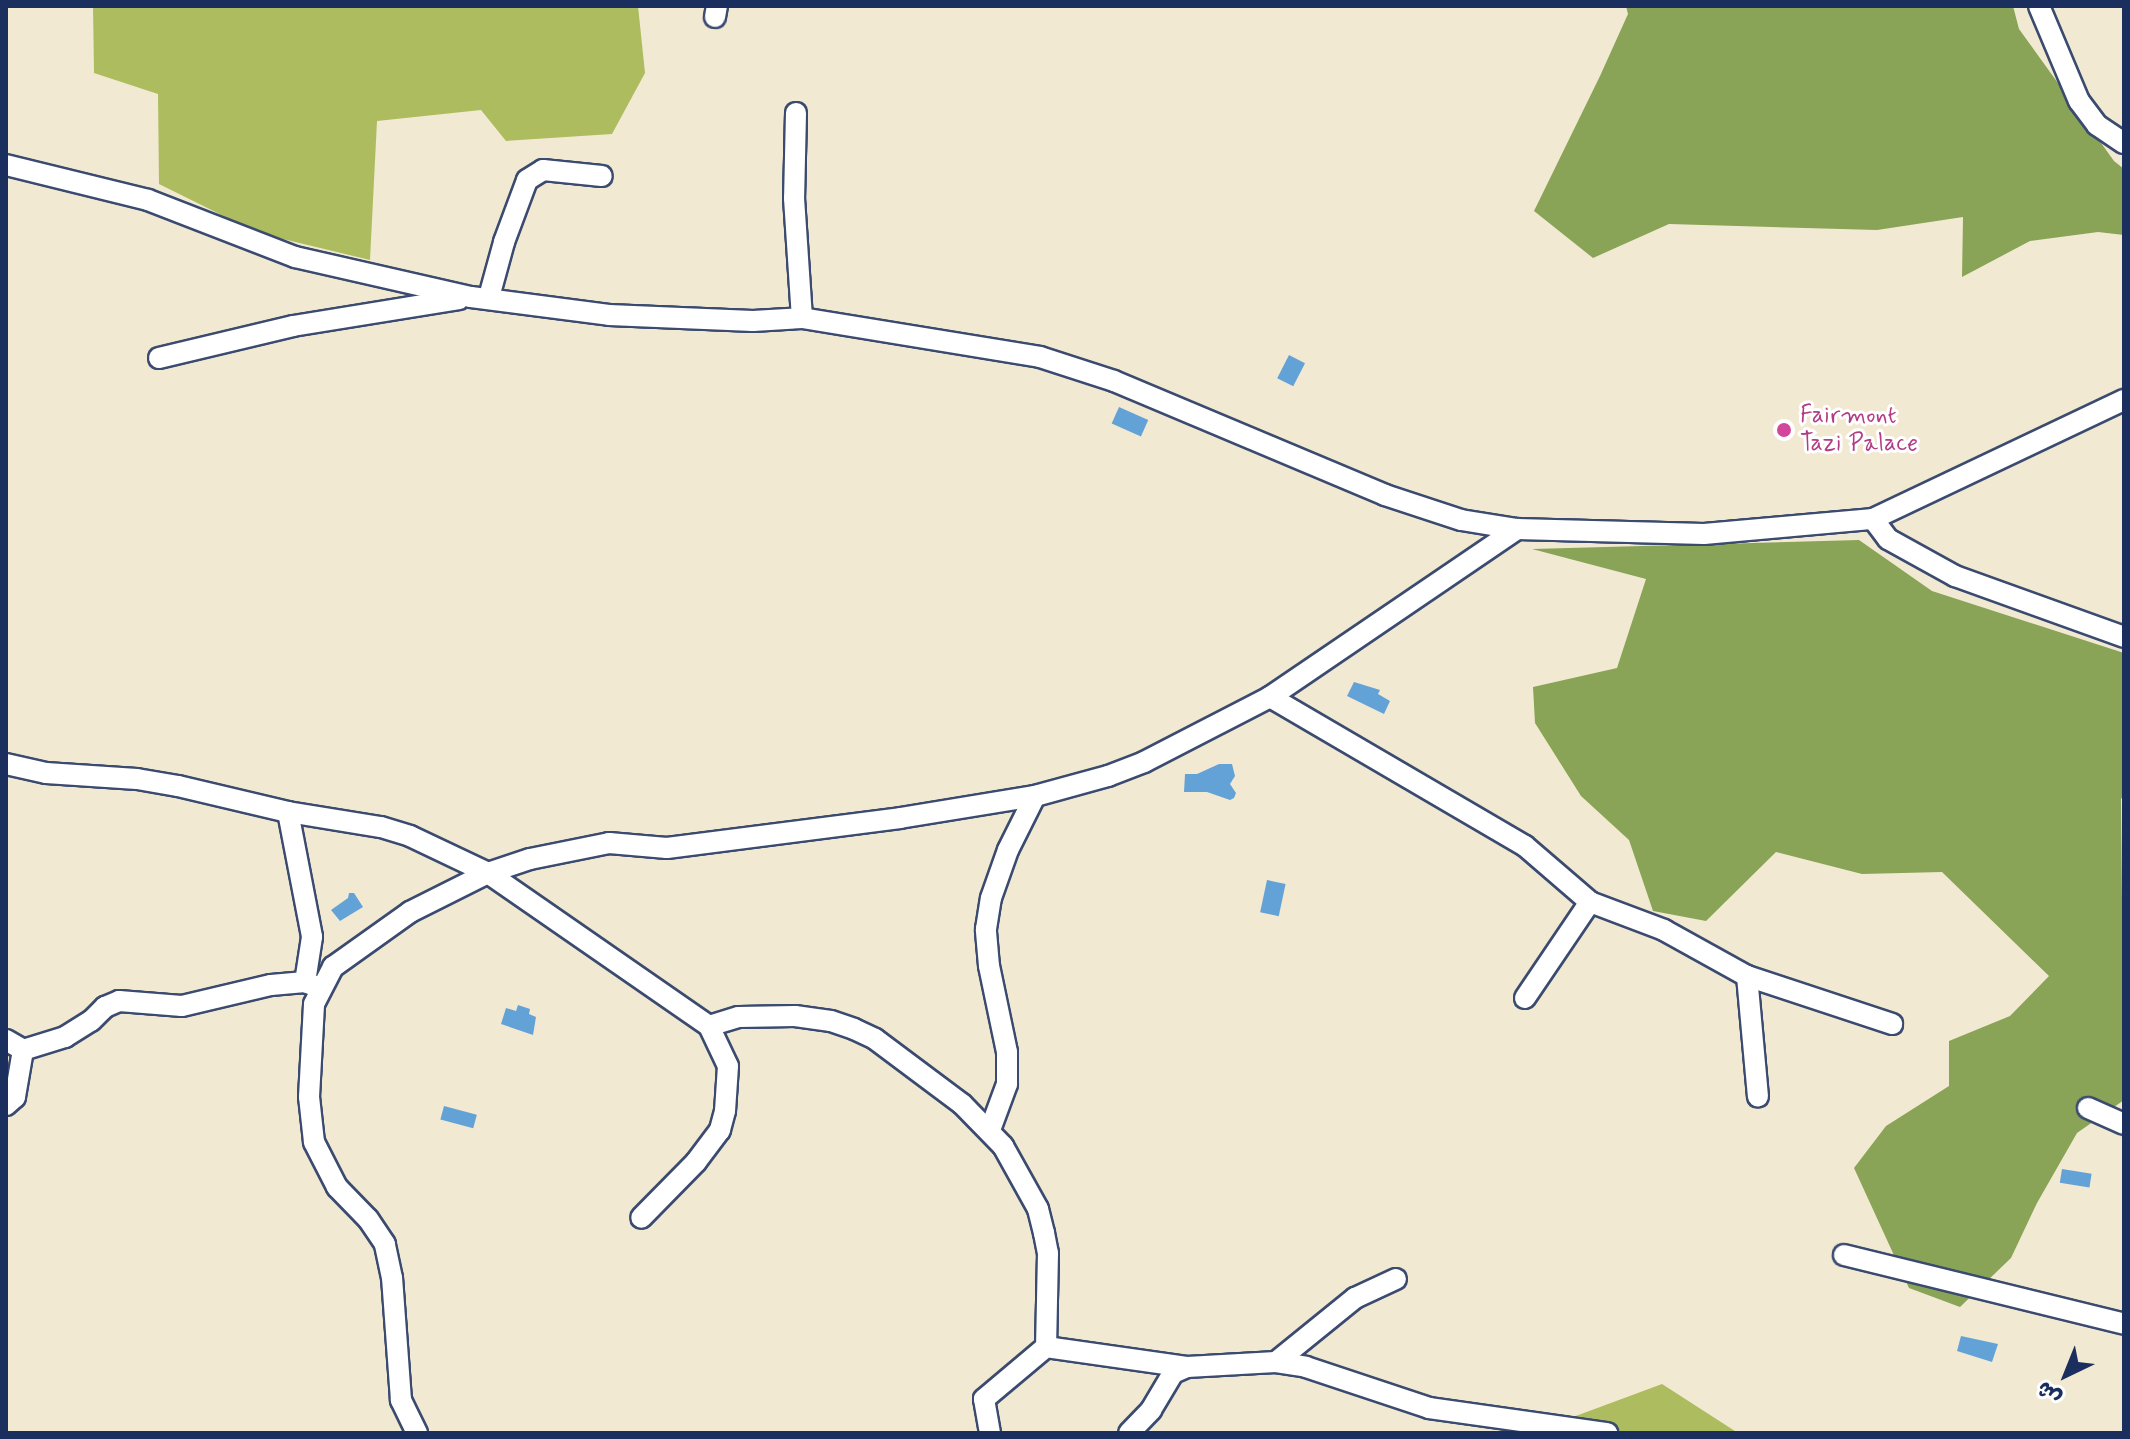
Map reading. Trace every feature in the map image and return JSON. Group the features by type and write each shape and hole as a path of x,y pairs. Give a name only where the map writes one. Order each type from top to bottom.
{"street":[{"path":"2039,6 2079,101 2097,125 2124,143"},
{"path":"796,113 794,198 802,318"},
{"path":"6,165 148,200 295,257 480,297 609,315 753,321 802,318 1040,357 1143,392 1385,495 1461,520 1517,529 1704,534 1873,519 2124,400"},
{"path":"480,297 527,180 543,170 602,176"},
{"path":"159,358 293,326 480,297"},
{"path":"1873,519 1888,539 1955,576 2124,637"},
{"path":"6,1105 15,1097 15,1045 65,1037 91,1021 105,1007 119,1001 182,1006 271,985 312,985 378,933 439,895 488,873 530,859 609,843 667,848 900,818 1035,796 1081,785 1144,762 1270,697 1517,529"},
{"path":"1270,697 1525,846 1590,902 1664,930 1747,976 1892,1024"},
{"path":"6,764 46,773 137,779 178,786 410,836 488,873 709,1026 728,1066 725,1111 720,1130 696,1162 641,1218"},
{"path":"990,1130 1007,1084 1007,1052 989,966 986,929 991,898 1008,850 1035,796"},
{"path":"288,812 312,937 309,1097 314,1142 337,1187 368,1219 385,1244 392,1278 401,1400 421,1432"},
{"path":"1525,998 1590,902"},
{"path":"1747,976 1758,1097"},
{"path":"709,1026 739,1017 795,1016 831,1021 854,1029 903,1059 990,1130 1029,1193 1044,1233 1048,1253 1046,1347"},
{"path":"2088,1108 2124,1124"},
{"path":"1844,1255 2124,1324"},
{"path":"1276,1362 1355,1298 1396,1279"},
{"path":"990,1433 984,1399 1046,1347 1187,1367 1276,1362 1306,1367 1429,1408 1607,1433"},
{"path":"1129,1433 1151,1410 1173,1373 1187,1367"}],"green space":[{"path":"93,6 638,6 645,73 612,134 506,141 481,110 377,121 370,260 258,233 159,184 158,94 94,73"},
{"path":"1626,6 2013,6 2019,29 2114,161 2124,169 2124,235 2098,232 2030,241 1962,277 1963,217 1877,230 1669,224 1593,258 1534,211 1628,14"},
{"path":"1859,540 1932,591 2124,653 2124,795 2121,799 2124,1100 2077,1133 2037,1203 2011,1258 1960,1307 1909,1288 1854,1168 1886,1126 1949,1086 1949,1041 2010,1016 2049,976 1942,872 1862,874 1776,852 1706,921 1653,911 1629,840 1581,796 1535,723 1533,687 1617,668 1646,579 1532,549"},
{"path":"1662,1384 1738,1433 1530,1433"}],"water":[{"path":"1289,355 1305,363 1293,386 1277,378"},
{"path":"1119,407 1148,420 1141,436 1112,423"},
{"path":"1354,682 1380,690 1378,694 1390,701 1384,714 1347,696"},
{"path":"1219,764 1232,764 1235,776 1230,784 1236,793 1234,798 1230,800 1207,792 1184,792 1185,774 1197,774"},
{"path":"1267,880 1286,884 1279,916 1260,912"},
{"path":"349,893 354,893 363,907 340,921 331,910 348,898"},
{"path":"518,1005 530,1009 529,1014 536,1017 533,1035 501,1024 506,1008 516,1011"},
{"path":"444,1106 477,1115 473,1128 440,1120"},
{"path":"2062,1169 2092,1174 2089,1188 2060,1183"},
{"path":"1961,1336 1998,1344 1992,1362 1957,1351"}],"place":[{"name":"Fairmont Tazi Palace","path":"1784,430"}]}
